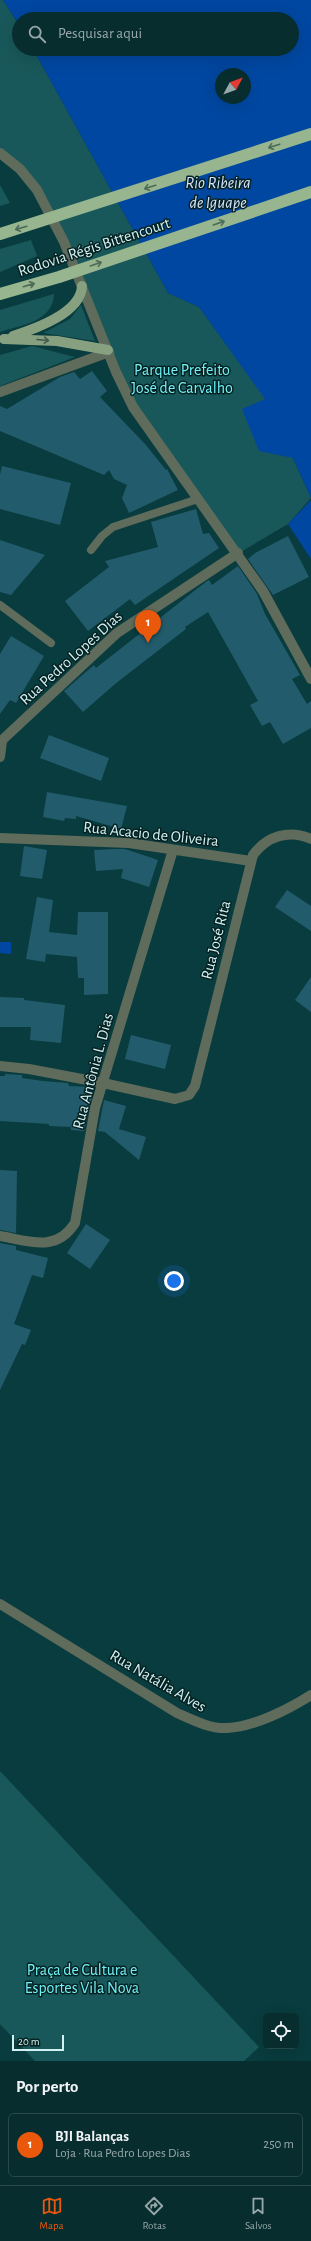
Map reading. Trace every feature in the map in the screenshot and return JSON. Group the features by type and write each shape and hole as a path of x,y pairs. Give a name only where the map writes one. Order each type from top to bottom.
{"highway":[{"path":"0,234 311,134"},
{"name":"Rodovia Régis Bittencourt","path":"0,294 59,277 311,192"}],"main road":[{"path":"2,340 34,329 65,311 78,300 82,286"},
{"path":"2,340 40,339 96,346 108,351"}],"street":[{"path":"0,153 20,169 37,190 64,242 108,351 133,407 263,590 311,679"},
{"path":"0,392 108,351"},
{"name":"Rua Pedro Lopes Dias","path":"0,757 1,742 117,633 238,553"},
{"name":"Rua José Rita","path":"103,1083 175,1099 189,1095 195,1086 251,861 260,846 279,836 295,834 311,840"},
{"name":"Rua Acacio de Oliveira","path":"0,838 122,842 251,861"},
{"name":"Rua Antônia L. Dias","path":"0,1236 54,1242 70,1231 78,1213 95,1108 173,850"},
{"path":"0,1066 29,1069 103,1083"},
{"name":"Rua Natália Alves","path":"0,1604 177,1712 202,1724 227,1728 258,1721 292,1707 311,1695"}],"lane":[{"path":"91,550 102,536 113,527 198,499"},
{"path":"0,605 51,643"}],"green space":[{"name":"Parque Prefeito José de Carvalho","path":"0,0 3,0 12,14 12,56 37,56 168,293 199,307 266,399 311,498 288,524 239,553 134,408 39,191 0,152"},
{"path":"0,185 10,203 0,206"},
{"path":"31,240 37,256 0,272 0,249"},
{"path":"54,294 48,311 42,316 34,321 0,332 0,310"},
{"path":"81,305 95,341 43,333 70,319"},
{"path":"32,346 75,357 0,386 0,355"},
{"name":"Praça de Cultura e Esportes Vila Nova","path":"0,1771 259,2047 244,2061 35,2061 0,2024"}],"water":[{"name":"Rio Ribeira de Iguape","path":"3,0 311,0 311,498 293,458 259,451 242,409 265,399 199,307 168,293 37,56 299,56 299,12 12,12 12,14"},
{"path":"311,500 311,559 288,524"},
{"path":"0,942 11,942 11,954 0,953"}],"building":[{"path":"92,371 107,391 100,397 145,444 166,470 167,469 178,490 129,513 122,498 127,485 114,479 109,470 104,475 0,431 0,406 7,409 60,377 74,372 80,379"},
{"path":"2,466 71,483 60,525 0,509 0,475"},
{"path":"196,509 203,534 209,533 219,548 135,605 130,599 88,631 65,601 109,567 105,561 158,547 151,522"},
{"path":"288,536 309,577 273,595 248,559 255,553"},
{"path":"0,540 45,555 11,595 0,592"},
{"path":"238,566 257,594 265,614 300,675 292,679 307,704 311,701 311,728 283,744 270,722 262,726 250,705 258,701 208,612 185,627 186,629 115,684 83,712 64,691 94,665 96,668 207,581 209,580 212,585"},
{"path":"11,636 44,656 16,703 10,700 0,714 0,654"},
{"path":"49,735 109,758 101,781 40,758"},
{"path":"47,792 127,806 121,829 76,816 76,819 65,818 64,821 43,817"},
{"path":"24,846 47,850 42,879 20,876"},
{"path":"125,849 158,860 149,887 121,878 123,869 96,871 94,850"},
{"path":"287,890 311,906 311,931 275,907"},
{"path":"37,897 53,900 49,932 77,935 78,912 108,912 108,994 84,995 84,978 78,978 77,957 46,954 45,962 26,959"},
{"path":"311,977 311,1012 295,1000"},
{"path":"0,997 24,998 24,1000 65,1005 61,1043 30,1040 31,1027 0,1027"},
{"path":"131,1035 171,1045 165,1069 125,1059"},
{"path":"5,1074 22,1075 22,1078 43,1081 68,1083 69,1086 91,1087 92,1096 84,1131 71,1130 71,1127 49,1126 49,1124 0,1121 0,1076 5,1076"},
{"path":"104,1100 126,1106 119,1129 146,1137 139,1160 105,1132 98,1131"},
{"path":"0,1170 17,1171 16,1233 0,1230"},
{"path":"86,1224 110,1240 90,1269 67,1253"},
{"path":"0,1243 16,1246 16,1250 48,1258 43,1278 32,1275 14,1324 31,1330 25,1345 22,1344 0,1390"}],"place":[{"name":"BJI Balanças","path":"148,643"}]}
